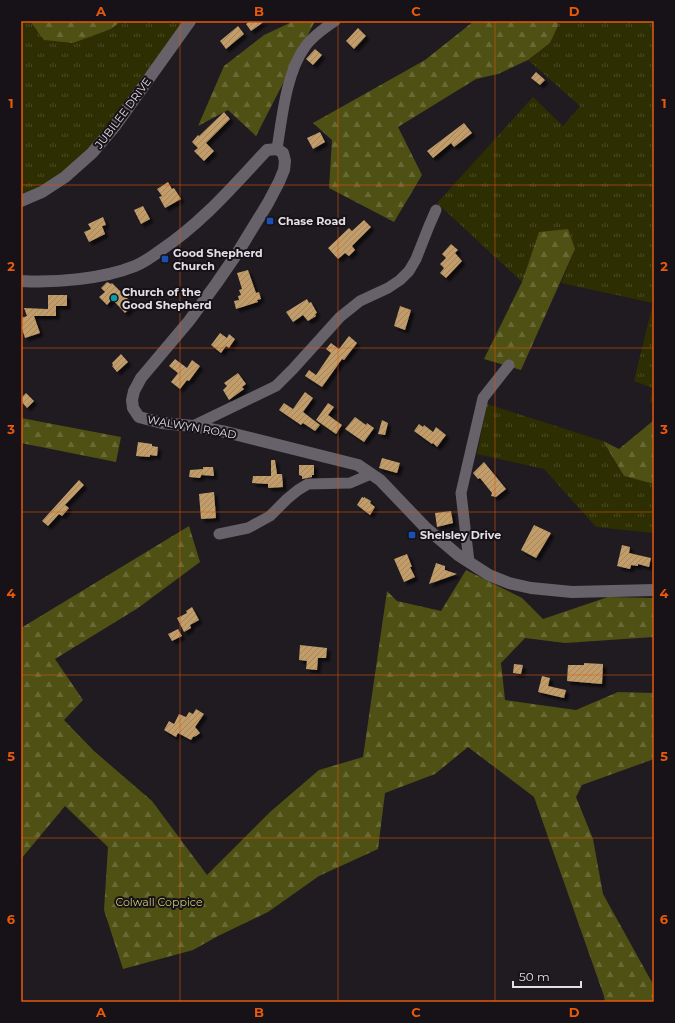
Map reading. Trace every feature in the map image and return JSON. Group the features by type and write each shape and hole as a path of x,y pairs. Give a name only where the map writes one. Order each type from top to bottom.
{"main road":[{"name":"JUBILEE DRIVE","path":"21,201 42,192 65,176 92,153 115,126 190,21"},
{"path":"21,281 75,279 99,276 119,271 146,261 177,240 201,218 230,190 267,150 277,150"},
{"name":"WALWYN ROAD","path":"277,150 283,153 285,161 284,170 268,203 216,284 189,321 141,378 134,390 132,400 133,408 139,417 162,423 193,426 226,432 358,465 380,480 425,527 458,555 489,575 509,583 531,588 572,592 654,590"}],"street":[{"path":"277,150 286,93 292,72 305,47 328,25 335,21"},
{"path":"193,426 276,386 340,316 360,301 388,288 400,280 409,271 416,259 436,210"},
{"path":"469,562 461,493 483,398 509,365"},
{"path":"219,534 248,528 270,516 287,498 308,484 350,483 371,474"}],"green space":[{"path":"21,21 190,21 83,161 37,188 21,195"},
{"path":"30,21 121,21 111,29 73,43 44,40"},
{"path":"294,21 315,21 256,136 228,110 198,126 224,66 264,35"},
{"path":"474,21 554,21 559,24 550,43 528,60 498,74 476,79 398,127 422,175 394,222 329,188 332,140 313,123 425,60"},
{"path":"554,21 654,21 654,401 650,403 652,388 634,381 653,303 561,283 575,249 539,232 522,282 437,203 533,97 563,126 580,106 528,60 550,43 559,25"},
{"path":"568,229 575,249 521,370 484,359 522,282 539,232"},
{"path":"487,404 603,441 624,476 654,484 654,533 596,527 544,469 477,454"},
{"path":"21,418 121,437 116,462 21,443"},
{"path":"654,420 654,484 624,476 603,441 619,449"},
{"name":"Colwall Coppice","path":"189,526 200,562 138,608 55,659 83,700 64,720 94,751 152,801 207,875 270,812 319,770 363,757 387,591 397,601 441,611 466,570 522,598 543,619 608,597 654,598 654,637 565,643 525,638 501,663 505,700 576,710 618,692 654,693 654,759 582,785 576,797 593,839 603,894 654,986 654,1002 605,1002 534,797 468,747 435,774 385,793 378,849 319,876 268,912 193,950 123,969 104,910 108,847 65,806 21,859 21,628"}],"building":[{"path":"250,21 265,21 251,31 246,24"},
{"path":"238,26 244,34 226,49 220,41"},
{"path":"358,28 366,36 354,49 346,41"},
{"path":"315,49 322,55 313,65 306,59"},
{"path":"536,72 545,80 540,85 531,78"},
{"path":"224,112 230,119 206,143 214,151 204,161 194,151 198,148 192,142"},
{"path":"464,123 472,133 454,147 451,143 433,158 427,151"},
{"path":"320,132 325,142 313,149 307,138"},
{"path":"168,182 181,199 165,208 159,197 162,196 157,189"},
{"path":"143,206 150,219 141,224 134,210"},
{"path":"103,217 106,225 102,226 105,234 89,242 84,232 91,229 88,224"},
{"path":"364,220 371,227 352,246 355,250 349,256 345,253 338,259 328,248 349,228 352,231"},
{"path":"451,244 458,250 455,253 462,261 446,278 440,273 444,268 440,264 446,258 442,254"},
{"path":"248,270 256,293 259,292 261,299 257,300 258,302 236,309 234,301 239,300 238,296 241,295 239,290 242,289 237,273"},
{"name":"Church of the Good Shepherd","path":"107,282 112,283 134,305 125,313 112,299 107,305 99,297 105,292 101,288"},
{"path":"48,295 67,295 67,306 56,306 56,316 34,316 40,333 25,338 21,326 21,318 27,316 24,308 48,309"},
{"path":"307,299 309,303 311,302 317,313 315,314 316,316 308,321 303,315 293,322 286,312"},
{"path":"400,306 411,310 405,330 394,326"},
{"path":"220,333 227,338 229,334 235,339 229,348 226,346 221,353 211,345"},
{"path":"349,336 357,343 344,360 342,359 322,387 305,376 309,370 316,375 331,353 326,349 331,343 339,349"},
{"path":"121,354 128,362 117,372 112,366 112,363"},
{"path":"175,359 187,368 192,360 200,366 189,381 187,380 180,389 171,382 178,373 169,366"},
{"path":"238,373 246,384 242,387 244,389 229,400 223,390 227,386 224,383"},
{"path":"305,392 313,398 303,412 320,425 315,431 303,423 301,425 279,410 284,403 293,409"},
{"path":"26,393 34,401 27,408 21,401 21,398"},
{"path":"328,403 334,407 328,415 342,425 336,434 316,420"},
{"path":"355,417 366,425 367,423 374,428 364,442 345,429"},
{"path":"382,420 388,423 385,435 378,434"},
{"path":"419,424 423,427 424,425 433,432 436,427 446,435 437,447 414,431"},
{"path":"138,442 152,444 152,446 158,447 157,456 136,456"},
{"path":"382,458 400,463 397,473 379,468"},
{"path":"271,460 275,460 277,474 282,474 283,487 268,488 268,484 252,483 253,476 271,476"},
{"path":"484,462 506,489 496,497 491,496 492,493 480,478 478,479 473,473"},
{"path":"299,465 314,465 314,475 312,475 312,477 302,479 302,476 299,475"},
{"path":"203,467 213,467 214,476 202,475 203,472 200,478 189,477 190,470 203,469"},
{"path":"79,480 84,485 65,505 69,508 62,516 59,514 48,526 42,521"},
{"path":"214,492 216,518 201,519 199,494"},
{"path":"362,497 371,501 370,503 375,507 370,515 357,505"},
{"path":"451,511 453,523 437,527 435,513"},
{"path":"534,525 551,533 536,558 521,550"},
{"path":"622,545 630,547 629,553 651,558 649,567 638,564 638,566 631,565 630,569 617,566"},
{"path":"407,554 412,567 410,567 415,577 404,582 394,559"},
{"path":"436,563 445,566 445,570 457,574 429,584"},
{"path":"192,607 199,620 190,625 191,628 184,632 177,618 187,613 186,611"},
{"path":"178,629 182,636 172,641 168,634"},
{"path":"300,645 327,648 326,658 318,658 317,670 306,669 307,661 299,660"},
{"path":"584,663 603,664 602,684 567,681 568,665 584,665"},
{"path":"514,664 523,665 521,674 513,673"},
{"path":"542,676 550,678 548,686 566,690 564,698 538,692"},
{"path":"196,709 204,714 195,727 200,733 191,740 178,733 176,737 164,730 169,721 174,724 179,714 186,717 189,712 193,714"}],"place":[{"name":"Chase Road","path":"270,221"},
{"name":"Good Shepherd Church","path":"165,259"},
{"name":"Church of the Good Shepherd","path":"114,298"},
{"name":"Shelsley Drive","path":"412,535"}]}
